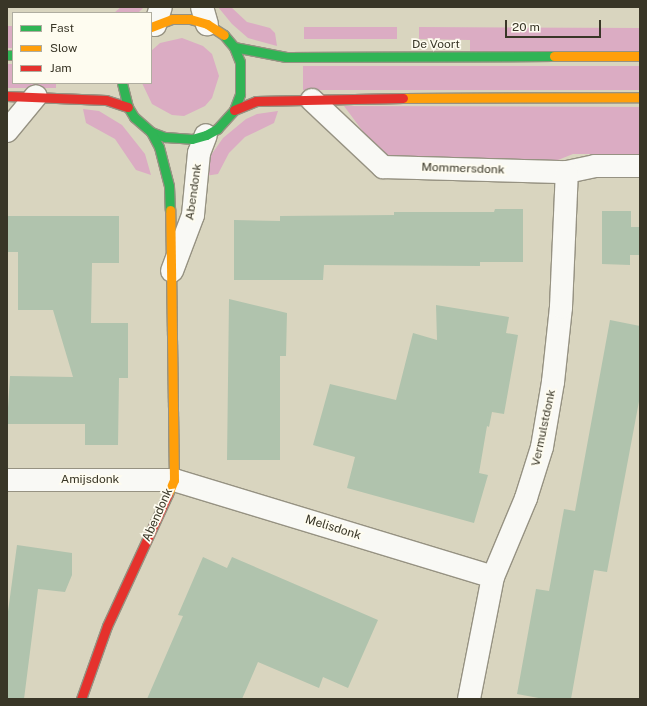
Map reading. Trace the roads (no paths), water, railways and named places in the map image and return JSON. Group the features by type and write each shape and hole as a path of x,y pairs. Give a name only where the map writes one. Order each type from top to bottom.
{"street":[{"path":"122,84 128,107 142,125 151,132 178,140 206,135 217,128 234,110 240,94 242,78 240,62 234,47 222,33 205,15 190,19 156,20"},
{"name":"De Voort","path":"234,47 255,53 286,57 640,56"},
{"path":"7,96 106,100 128,107"},
{"path":"7,131 36,96"},
{"path":"234,110 256,101 640,97"},
{"name":"Mommersdonk","path":"312,100 383,167 567,172 595,166 640,166"},
{"name":"Abendonk","path":"81,699 107,626 174,480 172,271 169,186 159,147 151,132"},
{"name":"Abendonk","path":"172,271 193,215 199,153 206,135"},
{"name":"Vermulstdonk","path":"469,699 493,577 526,498 542,447 553,382 561,307 567,172"},
{"name":"Amijsdonk","path":"7,480 174,480"},
{"name":"Melisdonk","path":"174,480 493,577"}]}
